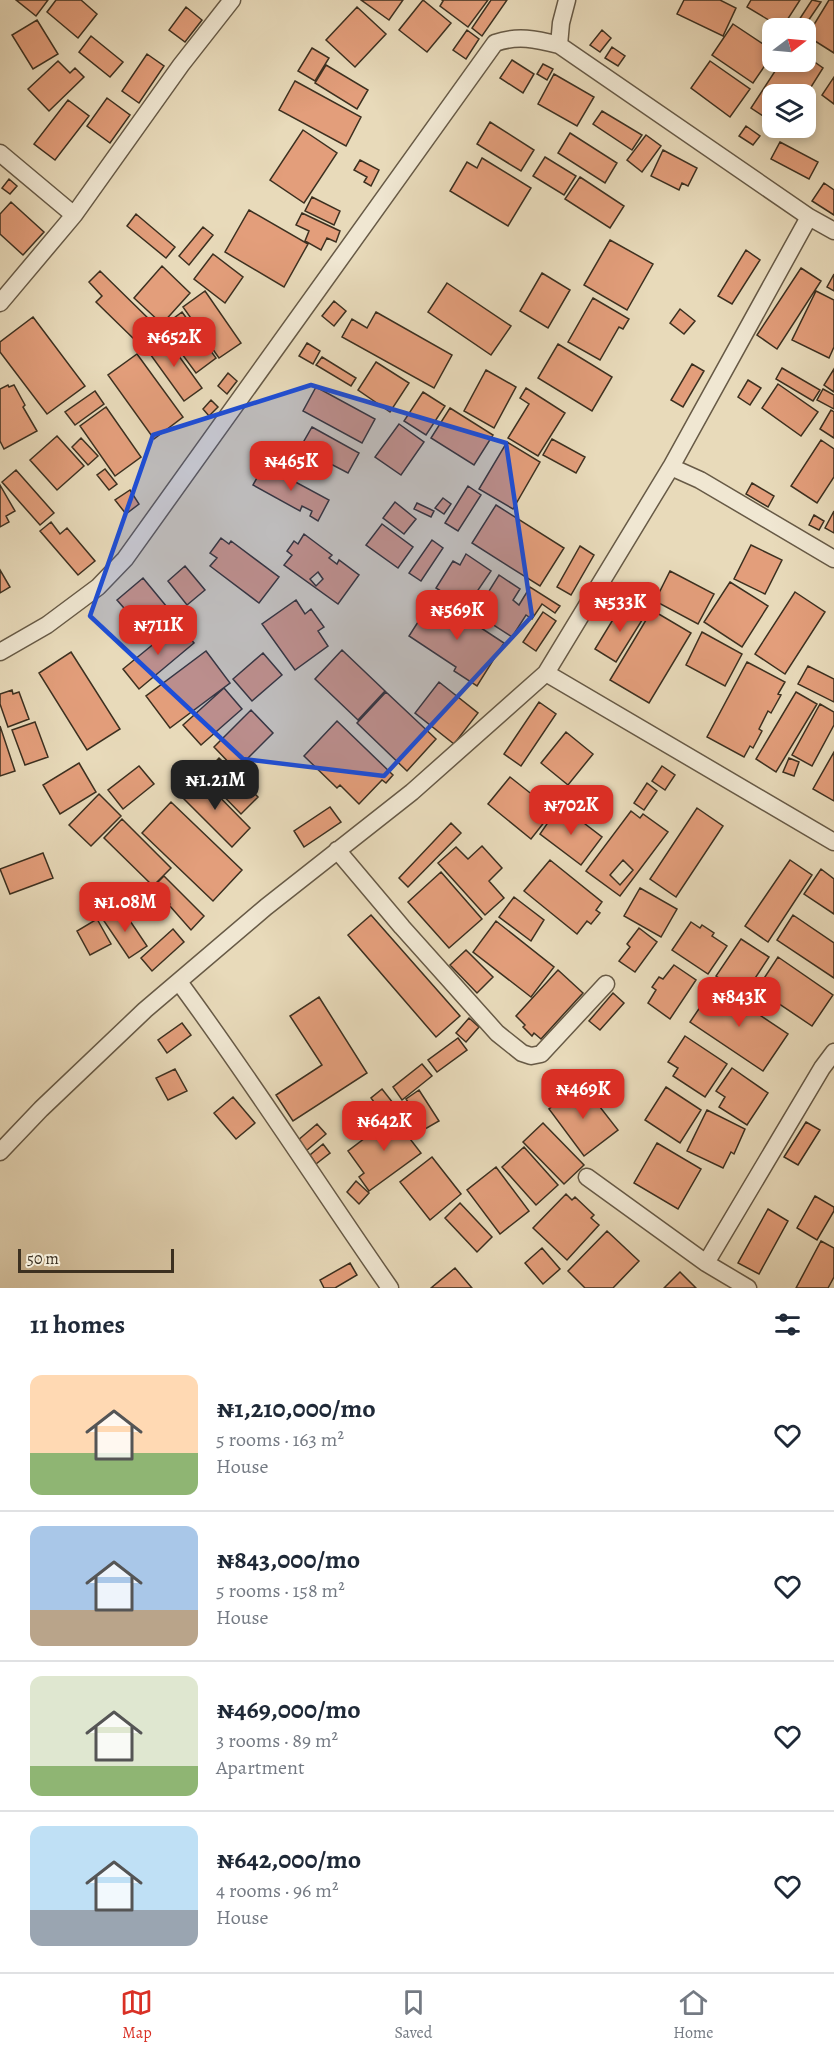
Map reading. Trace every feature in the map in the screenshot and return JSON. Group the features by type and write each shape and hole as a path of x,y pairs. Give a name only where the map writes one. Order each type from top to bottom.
{"street":[{"path":"559,45 567,0"},
{"path":"0,303 74,215 181,65 230,1"},
{"path":"0,652 47,625 98,587 125,559 495,43 507,39 526,38 559,45 809,217 834,231"},
{"path":"0,153 74,215"},
{"path":"0,1152 41,1109 145,1010 337,850 412,792 546,673 671,467 809,217"},
{"path":"671,467 700,480 834,559"},
{"path":"546,673 834,842"},
{"path":"337,850 497,1033 522,1053 531,1056 542,1054 606,984"},
{"path":"179,982 237,1061 390,1288"},
{"path":"706,1263 822,1068 834,1052"},
{"path":"587,1177 706,1263 748,1288"}],"highlighted area":[{"path":"311,385 506,443 532,616 384,776 243,759 90,616 153,435"}],"building":[{"path":"16,0 48,0 36,16"},
{"path":"56,0 81,0 97,14 78,38 47,12"},
{"path":"361,0 403,0 389,20"},
{"path":"423,0 451,23 427,52 399,30"},
{"path":"442,0 488,0 468,27 440,6"},
{"path":"491,0 507,0 482,36 472,28"},
{"path":"684,0 720,0 736,8 723,36 677,14"},
{"path":"751,0 800,0 788,18 765,18 747,7"},
{"path":"812,0 821,2 810,18 800,18"},
{"path":"829,0 834,0 834,53 816,42 816,21"},
{"path":"186,7 202,20 185,42 169,30"},
{"path":"357,7 386,34 355,67 326,40"},
{"path":"37,20 58,54 33,69 12,35"},
{"path":"733,24 762,43 762,70 753,83 712,55"},
{"path":"467,30 479,39 466,59 453,50"},
{"path":"602,30 611,38 600,52 590,45"},
{"path":"91,36 123,62 110,77 79,52"},
{"path":"612,47 625,56 618,66 605,58"},
{"path":"312,48 329,58 315,81 298,71"},
{"path":"147,54 164,66 139,103 122,91"},
{"path":"512,60 534,74 523,93 500,78"},
{"path":"58,61 70,73 75,68 84,77 49,111 28,89"},
{"path":"710,61 750,89 730,117 691,88"},
{"path":"816,63 823,68 813,84 767,84 774,72 816,72"},
{"path":"543,64 553,69 547,80 537,74"},
{"path":"326,65 368,90 357,109 315,83"},
{"path":"554,74 594,97 577,126 538,104"},
{"path":"834,77 834,104 822,95"},
{"path":"295,81 361,117 346,146 279,110"},
{"path":"762,91 762,115 751,108"},
{"path":"107,98 130,115 110,143 87,126"},
{"path":"68,100 89,116 55,160 34,144"},
{"path":"602,111 642,135 632,150 593,124"},
{"path":"490,122 534,150 521,171 477,144"},
{"path":"746,126 760,136 753,145 739,136"},
{"path":"303,130 337,153 304,203 270,180"},
{"path":"570,133 617,163 605,183 558,153"},
{"path":"646,135 661,146 642,172 627,160"},
{"path":"780,142 818,162 809,179 771,159"},
{"path":"663,150 697,168 688,186 682,183 679,190 651,176"},
{"path":"545,157 576,176 564,195 533,176"},
{"path":"482,158 531,188 508,226 450,191 467,162 477,168"},
{"path":"360,160 379,170 371,186 364,182 367,177 354,170"},
{"path":"580,177 624,206 610,228 565,199"},
{"path":"9,179 17,186 10,194 2,188"},
{"path":"824,183 834,190 834,215 812,201"},
{"path":"312,197 340,211 334,225 305,211"},
{"path":"11,202 44,232 23,255 0,234 0,214"},
{"path":"249,210 308,244 284,287 225,252"},
{"path":"302,213 340,231 336,242 327,238 321,250 305,241 309,231 296,225"},
{"path":"136,214 175,247 166,258 127,226"},
{"path":"203,227 213,235 189,265 179,256"},
{"path":"610,240 653,264 627,310 584,285"},
{"path":"746,250 760,260 732,304 718,296"},
{"path":"213,254 243,277 225,303 194,279"},
{"path":"162,266 190,293 162,324 134,298"},
{"path":"801,268 821,281 777,349 757,335"},
{"path":"100,271 155,325 138,343 96,302 102,296 89,282"},
{"path":"542,273 570,290 548,328 520,311"},
{"path":"834,274 834,291 827,287"},
{"path":"447,283 511,326 491,355 428,312"},
{"path":"205,291 241,343 219,358 183,307"},
{"path":"816,291 834,300 834,347 829,358 792,340"},
{"path":"593,298 629,319 623,329 619,327 600,360 568,342"},
{"path":"334,301 346,311 334,326 322,316"},
{"path":"680,309 695,321 684,334 670,323"},
{"path":"182,312 216,358 196,373 162,327"},
{"path":"376,312 452,355 434,388 342,337 352,319 367,328"},
{"path":"33,317 85,386 47,414 0,352 0,342"},
{"path":"163,334 202,388 184,401 145,347"},
{"path":"307,343 320,351 313,364 299,356"},
{"path":"558,344 612,377 592,411 538,378"},
{"path":"137,354 183,417 154,439 108,375"},
{"path":"322,357 356,378 351,386 316,365"},
{"path":"376,362 409,383 390,412 358,390"},
{"path":"692,364 704,371 683,407 671,400"},
{"path":"782,368 820,390 813,401 776,379"},
{"path":"834,369 834,392 824,385"},
{"path":"486,370 516,387 494,428 464,411"},
{"path":"228,373 237,381 227,394 218,386"},
{"path":"748,380 761,388 750,405 738,397"},
{"path":"778,384 818,412 801,436 762,408"},
{"path":"8,385 9,387 14,385 37,431 4,449 0,441 0,389"},
{"path":"316,387 375,419 362,443 303,411"},
{"path":"526,388 565,413 538,456 508,438 529,404 520,398"},
{"path":"823,389 834,395 834,409 817,400"},
{"path":"95,391 104,404 75,425 65,412"},
{"path":"423,392 445,406 426,435 404,421"},
{"path":"211,400 218,407 209,416 203,409"},
{"path":"106,407 141,457 115,476 80,426"},
{"path":"450,408 493,435 474,465 431,438"},
{"path":"831,410 834,412 834,438 820,429"},
{"path":"399,424 424,442 401,475 375,457"},
{"path":"312,427 359,453 348,473 300,448"},
{"path":"57,436 84,466 57,490 30,460"},
{"path":"81,438 98,456 88,465 72,447"},
{"path":"552,439 585,457 576,473 543,455"},
{"path":"821,440 834,449 834,477 817,503 791,486"},
{"path":"507,442 540,462 513,509 479,489"},
{"path":"264,465 329,500 318,521 310,516 312,511 302,506 300,511 253,485"},
{"path":"105,469 117,484 109,490 97,475"},
{"path":"16,470 54,513 40,525 2,482"},
{"path":"752,483 774,496 768,507 746,494"},
{"path":"0,485 15,511 6,516 9,522 0,527"},
{"path":"468,486 481,495 458,531 445,523"},
{"path":"130,490 139,504 126,514 115,500"},
{"path":"443,498 451,504 444,514 435,508"},
{"path":"395,502 416,519 404,534 383,518"},
{"path":"417,503 434,511 431,517 414,509"},
{"path":"496,505 564,548 540,586 472,543"},
{"path":"834,511 834,533 825,528"},
{"path":"814,515 824,521 819,530 809,525"},
{"path":"51,522 60,534 67,528 95,561 78,575 40,531"},
{"path":"382,524 413,547 398,568 366,545"},
{"path":"304,534 332,555 329,558 337,564 339,560 359,575 338,604 284,565 292,555 287,551 294,541 298,544","holes":["318,572 323,579 316,586 310,579"]},
{"path":"221,538 229,544 231,541 279,577 259,603 210,566 217,558 210,553"},
{"path":"432,540 443,548 421,581 409,573"},
{"path":"751,545 782,560 765,594 734,579"},
{"path":"580,546 594,555 571,595 557,587"},
{"path":"466,554 491,571 478,590 486,596 499,575 520,589 513,600 519,605 530,587 560,606 555,613 542,604 532,619 526,615 512,637 436,588 453,561 460,565"},
{"path":"185,566 205,590 187,605 168,581"},
{"path":"0,570 10,587 0,593"},
{"path":"670,571 714,594 698,624 655,601"},
{"path":"143,578 176,618 151,639 117,600"},
{"path":"730,582 768,606 742,647 704,622"},
{"path":"795,592 825,612 785,674 755,654"},
{"path":"434,597 504,643 477,686 454,671 456,667 409,636"},
{"path":"296,600 305,614 311,609 324,627 318,631 328,646 295,670 262,624"},
{"path":"623,603 644,617 616,662 595,649"},
{"path":"652,610 691,633 649,703 610,680"},
{"path":"543,612 556,621 536,651 523,642"},
{"path":"178,624 194,643 139,689 123,669"},
{"path":"702,632 742,654 725,686 686,665"},
{"path":"342,650 385,691 358,720 315,679"},
{"path":"206,651 230,683 170,728 146,696"},
{"path":"71,652 120,729 87,750 39,673"},
{"path":"263,653 282,675 252,701 233,679"},
{"path":"747,662 785,682 778,694 781,695 771,713 768,711 759,729 762,731 753,748 750,746 744,757 707,737"},
{"path":"808,666 834,679 834,702 798,684"},
{"path":"439,682 478,713 454,744 415,713"},
{"path":"224,688 242,709 201,745 183,725"},
{"path":"12,690 13,694 19,692 29,719 8,727 0,704 0,694"},
{"path":"386,692 436,739 407,771 357,723"},
{"path":"796,692 817,704 776,772 756,759"},
{"path":"539,702 556,714 521,766 504,754"},
{"path":"820,704 834,712 834,725 812,766 792,755"},
{"path":"251,710 273,733 236,770 214,747"},
{"path":"337,721 393,775 386,783 382,780 359,804 340,785 337,788 304,756"},
{"path":"35,722 48,757 25,765 12,730"},
{"path":"0,726 15,771 0,776"},
{"path":"566,732 593,754 568,785 541,763"},
{"path":"834,752 834,801 813,789"},
{"path":"219,758 258,797 241,814 203,775"},
{"path":"789,758 799,762 794,776 783,772"},
{"path":"79,763 96,792 60,814 43,785"},
{"path":"139,766 154,784 123,809 108,790"},
{"path":"662,766 675,775 665,790 652,781"},
{"path":"199,776 250,828 232,847 180,795"},
{"path":"510,777 553,811 531,839 488,804"},
{"path":"647,783 657,791 644,810 634,803"},
{"path":"99,794 121,816 91,846 69,825"},
{"path":"171,802 242,870 213,901 142,833"},
{"path":"560,805 569,812 564,820 571,825 576,817 602,837 581,865 540,834"},
{"path":"330,807 341,822 304,847 294,831"},
{"path":"697,808 723,826 676,897 650,879"},
{"path":"631,811 640,818 643,814 668,832 620,896 586,871","holes":["623,860 633,870 620,885 610,875"]},
{"path":"122,819 171,868 153,886 104,838"},
{"path":"451,823 461,833 408,887 399,878"},
{"path":"482,846 502,868 489,881 504,898 485,915 438,863 456,847 468,859"},
{"path":"43,853 53,878 10,894 0,869"},
{"path":"550,860 602,902 596,910 600,913 591,924 587,921 577,934 524,891"},
{"path":"790,860 812,875 768,942 745,926"},
{"path":"821,869 834,879 834,914 804,894"},
{"path":"441,872 482,919 449,948 408,902"},
{"path":"164,876 204,916 191,930 153,887"},
{"path":"640,888 677,909 661,937 624,916"},
{"path":"514,897 544,920 531,941 499,917"},
{"path":"122,909 147,946 129,958 104,921"},
{"path":"371,915 460,1016 436,1037 348,935"},
{"path":"793,915 834,943 834,978 777,940"},
{"path":"97,919 111,944 90,955 77,931"},
{"path":"496,921 554,967 531,997 473,952"},
{"path":"691,922 700,928 702,925 714,933 712,936 727,946 708,974 672,950"},
{"path":"639,928 657,942 635,972 619,961 630,947 627,944"},
{"path":"173,929 184,942 152,971 141,958"},
{"path":"741,939 769,957 744,995 716,976"},
{"path":"466,950 493,977 477,993 450,965"},
{"path":"778,957 833,995 812,1026 757,989"},
{"path":"674,965 696,980 670,1019 648,1003 656,990 652,987 659,977 663,979"},
{"path":"558,970 583,993 541,1039 534,1033 532,1036 516,1016"},
{"path":"715,985 788,1034 763,1071 690,1022"},
{"path":"613,993 624,1003 600,1030 589,1021"},
{"path":"319,997 367,1073 293,1121 276,1095 322,1065 290,1016"},
{"path":"469,1018 479,1027 466,1042 456,1033"},
{"path":"182,1023 191,1035 167,1053 158,1040"},
{"path":"685,1036 727,1064 705,1097 673,1076 678,1068 668,1062"},
{"path":"458,1038 467,1050 437,1072 428,1060"},
{"path":"422,1064 432,1076 402,1100 393,1087"},
{"path":"732,1068 768,1093 747,1125 719,1107 725,1097 716,1091"},
{"path":"175,1069 187,1091 168,1100 156,1078"},
{"path":"582,1084 618,1130 584,1156 549,1109"},
{"path":"666,1087 701,1110 680,1143 645,1120"},
{"path":"382,1089 397,1108 385,1117 371,1098"},
{"path":"419,1090 439,1121 425,1129 406,1099"},
{"path":"233,1097 255,1123 236,1139 214,1113"},
{"path":"707,1110 745,1129 734,1154 731,1152 723,1168 687,1151"},
{"path":"398,1113 412,1131 407,1135 421,1153 369,1191 359,1177 364,1173 348,1151"},
{"path":"806,1122 820,1130 798,1165 784,1157"},
{"path":"543,1123 584,1165 564,1184 523,1142"},
{"path":"317,1124 326,1134 306,1151 297,1141"},
{"path":"657,1143 701,1169 678,1209 634,1183"},
{"path":"323,1144 330,1153 316,1164 310,1155"},
{"path":"524,1147 558,1185 536,1205 502,1167"},
{"path":"432,1157 461,1194 430,1220 400,1182"},
{"path":"496,1167 529,1211 500,1234 467,1190"},
{"path":"356,1181 369,1193 359,1204 347,1192"},
{"path":"566,1194 572,1200 575,1197 594,1215 591,1218 599,1225 567,1260 533,1228"},
{"path":"815,1196 834,1207 834,1211 817,1240 797,1228"},
{"path":"460,1203 492,1237 477,1252 445,1218"},
{"path":"768,1209 788,1221 759,1274 738,1263"},
{"path":"607,1231 639,1261 613,1288 585,1288 568,1271"},
{"path":"821,1241 834,1248 834,1277 828,1288 796,1288"},
{"path":"542,1248 560,1269 543,1284 525,1263"},
{"path":"350,1263 357,1275 335,1288 324,1288 320,1280"},
{"path":"455,1268 472,1288 431,1288"},
{"path":"680,1272 696,1288 664,1288"}]}
